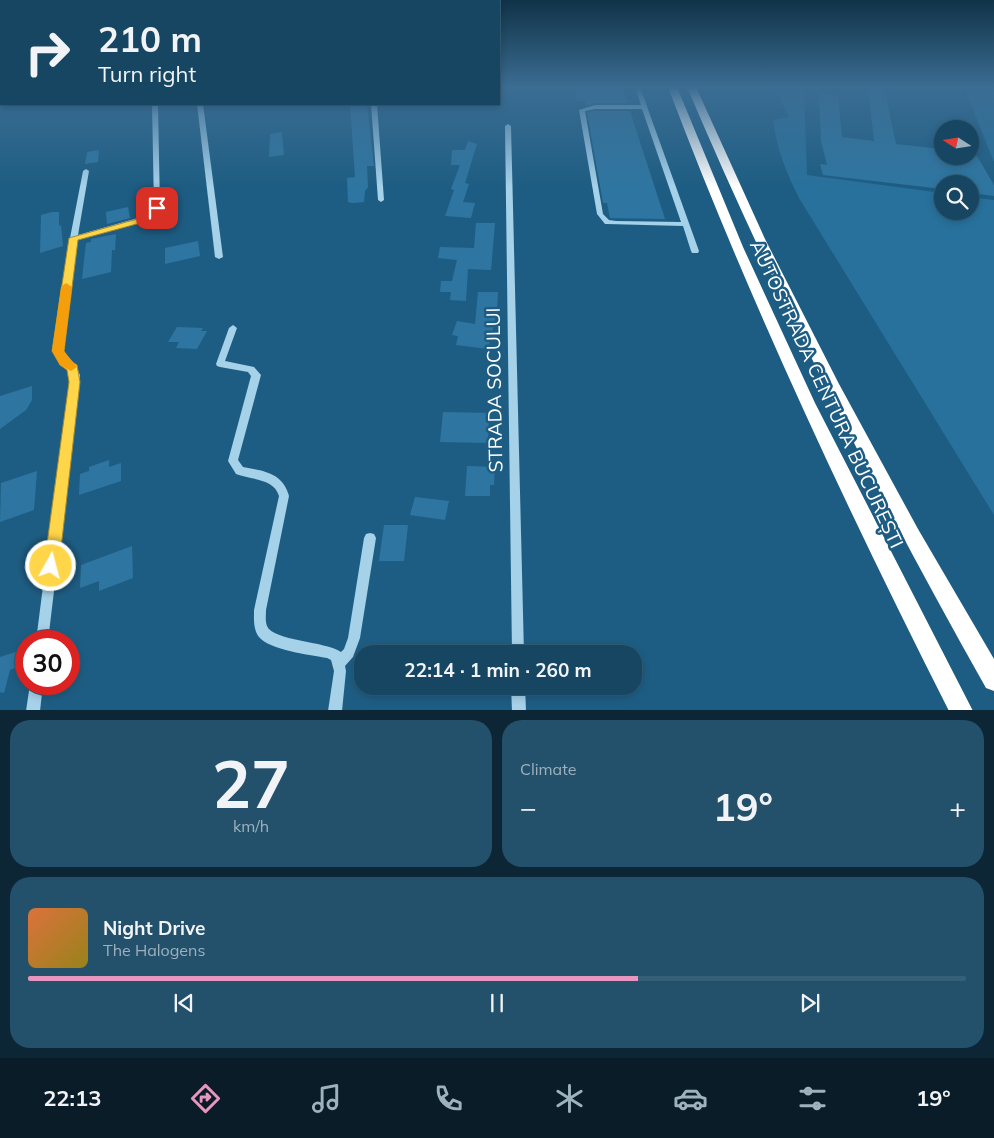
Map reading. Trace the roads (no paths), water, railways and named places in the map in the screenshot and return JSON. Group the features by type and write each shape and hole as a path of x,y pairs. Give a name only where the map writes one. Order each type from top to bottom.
{"highway":[{"name":"AUTOSTRADA CENTURA BUCUREȘTI","path":"685,120 724,222 812,416 962,710"},
{"name":"AUTOSTRADA CENTURA BUCUREȘTI","path":"705,120 750,223 841,407 900,516 994,680"}],"street":[{"path":"74,238 142,220 155,214 157,208 155,120"},
{"path":"202,120 219,257"},
{"path":"375,120 381,200"},
{"path":"584,120 601,217 607,222 616,223 685,224"},
{"path":"649,120 694,251"},
{"name":"STRADA SOCULUI","path":"508,126 518,645"},
{"path":"43,630 74,382 73,368 64,362 58,351 74,238 86,171"},
{"path":"233,328 220,364 251,369 256,375 233,461 240,471 276,481 281,486 284,496 260,610 260,625 265,634 276,640 329,652 336,656 340,662"},
{"path":"335,710 340,662 349,653 354,638 370,538"},
{"path":"33,710 35,695"},
{"path":"518,695 519,710"}]}
